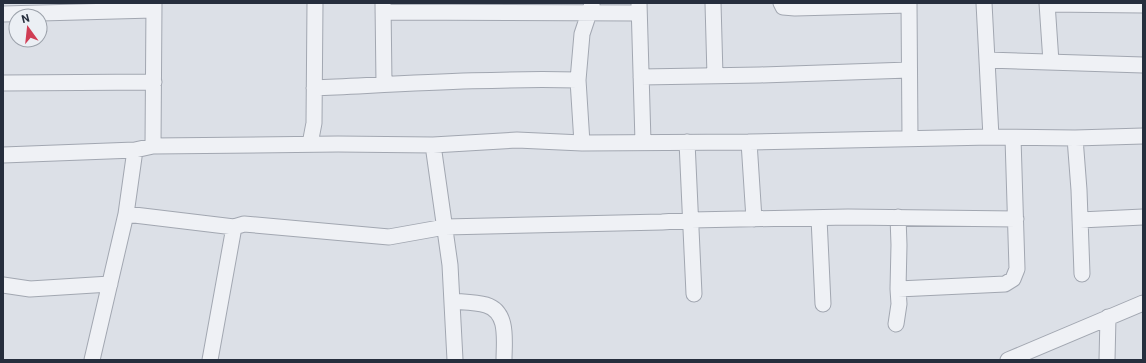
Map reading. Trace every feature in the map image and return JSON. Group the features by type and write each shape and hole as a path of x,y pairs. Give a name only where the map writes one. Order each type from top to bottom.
{"street":[{"path":"310,144 314,123 315,3"},
{"path":"713,3 715,76"},
{"path":"781,3 783,7 795,8 909,4 910,139"},
{"path":"984,3 991,138"},
{"path":"1051,62 1047,4 1143,5"},
{"path":"3,14 154,6 153,146"},
{"path":"384,84 383,8 639,8 643,142"},
{"path":"582,143 578,80 582,34 591,8"},
{"path":"987,60 1143,65"},
{"path":"641,77 909,70"},
{"path":"314,88 521,79 578,80"},
{"path":"3,83 154,82"},
{"path":"3,155 135,150 153,146 310,144 433,145 517,140 582,143 748,142 1143,136"},
{"path":"898,289 1005,284 1015,275 1017,269 1013,138"},
{"path":"1075,138 1082,274"},
{"path":"687,142 694,294"},
{"path":"748,142 754,219"},
{"path":"433,145 450,265 455,360"},
{"path":"92,360 126,214 135,150"},
{"path":"126,214 234,227 244,224 389,237 445,227 819,218 898,217 1016,219"},
{"path":"896,324 899,304 898,217"},
{"path":"1080,220 1143,217"},
{"path":"819,218 823,304"},
{"path":"210,360 234,227"},
{"path":"3,285 30,289 110,284"},
{"path":"452,301 485,304 497,312 501,317 504,329 504,360"},
{"path":"1008,360 1040,348 1143,303"},
{"path":"1107,360 1108,317"}]}
